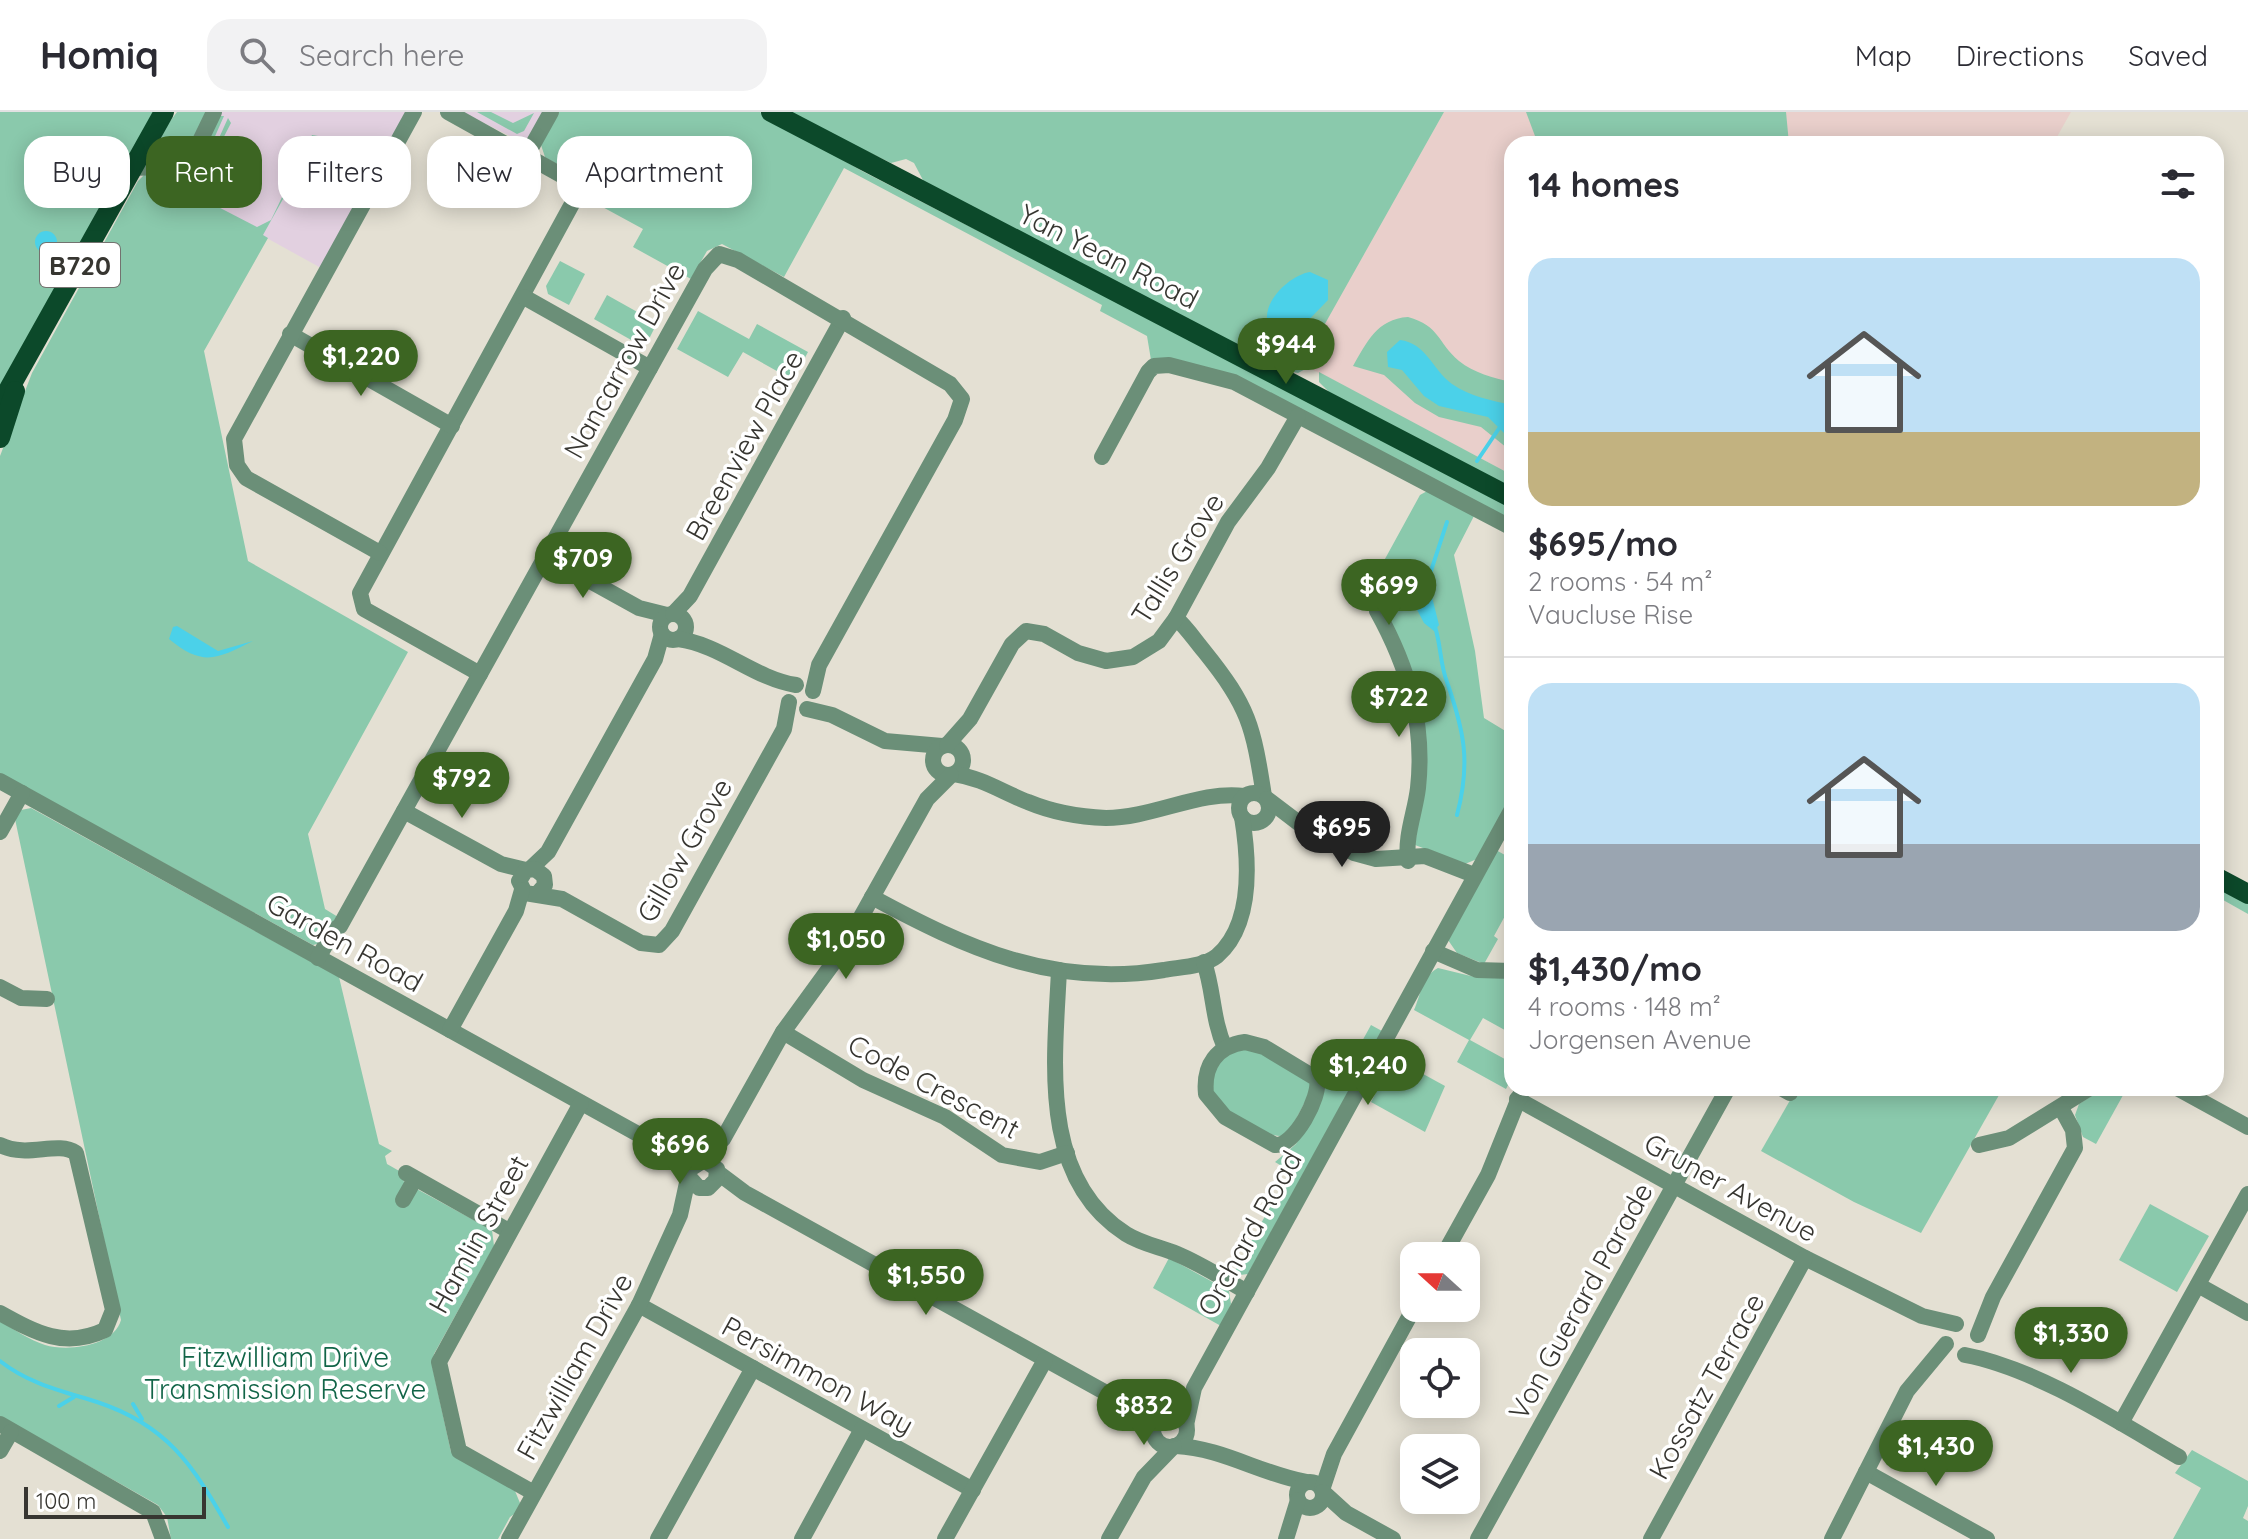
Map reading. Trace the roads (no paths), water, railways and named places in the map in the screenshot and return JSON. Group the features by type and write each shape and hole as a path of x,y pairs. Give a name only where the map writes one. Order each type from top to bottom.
{"main road":[{"name":"B720","path":"0,405 27,362 164,112"},
{"name":"Yan Yean Road","path":"771,112 1504,493"},
{"name":"B720","path":"0,438 27,362"},
{"path":"2224,881 2248,894"}],"street":[{"path":"133,168 188,166 214,112"},
{"path":"380,553 246,478 237,465 235,434 414,112"},
{"path":"448,112 492,136"},
{"path":"538,136 551,112"},
{"path":"480,674 364,609 360,593 578,193 570,180 541,163"},
{"name":"Nancarrow Drive","path":"322,959 334,930 340,926 705,269 719,254 738,260 843,318 950,384 962,399 955,420 801,697"},
{"path":"524,297 650,368"},
{"name":"Breenview Place","path":"450,1030 843,318"},
{"path":"290,334 452,426"},
{"path":"1102,457 1148,372 1158,365 1223,377 1504,524"},
{"name":"Tallis Grove","path":"953,750 1012,644 1026,631 1044,634 1092,658 1120,661 1147,650 1172,624 1228,522 1268,468 1298,416"},
{"path":"545,556 874,737 906,745 953,750 986,781"},
{"path":"1376,607 1405,669 1417,718 1419,776 1404,858"},
{"path":"1172,624 1201,648 1225,675 1243,703 1270,809 1246,853"},
{"name":"Gillow Grove","path":"404,811 641,943 659,945 672,931 801,697"},
{"path":"906,745 941,774 986,781 1043,807 1093,817 1137,816 1200,801 1243,805"},
{"path":"927,799 934,752 953,750"},
{"path":"723,1139 690,1169 690,1177 699,1188 713,1179 723,1139 783,1032 828,972 927,799 962,765 953,750"},
{"path":"872,897 967,946 1021,963 1059,970 1132,973 1204,962 1218,955 1244,910 1246,853 1243,805 1256,755"},
{"name":"Garden Road","path":"0,781 665,1149 700,1161"},
{"path":"1243,805 1255,792 1300,824 1354,853 1376,859 1404,858 1471,880"},
{"path":"0,832 22,793"},
{"path":"1243,805 1251,822 1263,820 1300,824"},
{"name":"Orchard Road","path":"1187,1426 1194,1388 1504,823"},
{"path":"1433,951 1477,970 1504,971"},
{"path":"1204,962 1211,984 1214,1022 1225,1048"},
{"path":"1059,970 1055,1092 1067,1153 1088,1193 1124,1233 1178,1254 1247,1292"},
{"path":"0,987 21,998 47,1000"},
{"name":"Code Crescent","path":"783,1032 863,1080 945,1117 1002,1155 1040,1162 1067,1153"},
{"path":"1245,1042 1264,1047 1317,1079 1317,1093 1288,1143 1280,1146 1263,1139 1225,1117 1211,1103 1206,1074 1210,1063 1225,1048 1245,1042"},
{"path":"1451,1242 1488,1175 1519,1096"},
{"name":"Gruner Avenue","path":"1523,1096 1674,1186 1805,1258 1922,1316 1959,1323"},
{"name":"Von Guerard Parade","path":"1478,1539 1724,1096"},
{"path":"1979,1145 2009,1138 2078,1096"},
{"path":"2192,1096 2248,1127"},
{"name":"Hamlin Street","path":"534,1493 459,1451 439,1366 445,1348 581,1103"},
{"path":"1925,1370 1975,1350 1993,1297 2075,1148 2073,1130 2061,1108"},
{"path":"0,1145 23,1153 60,1148 76,1153 82,1167 113,1310 105,1330 67,1340 41,1336 0,1313"},
{"name":"Garden Road","path":"665,1149 690,1177"},
{"path":"700,1161 708,1161 713,1179"},
{"path":"403,1200 411,1176 509,1231"},
{"name":"Fitzwilliam Drive","path":"509,1539 639,1305 680,1215 690,1177"},
{"path":"713,1179 745,1193 1128,1405 1178,1414 1207,1449"},
{"name":"Fitzwilliam Drive","path":"680,1215 713,1179"},
{"path":"2121,1423 2248,1194"},
{"name":"Kossatz Terrace","path":"1651,1539 1805,1258"},
{"path":"2198,1285 2248,1313"},
{"path":"1832,1539 1898,1407 1945,1341 1949,1328 1993,1297"},
{"name":"Persimmon Way","path":"639,1305 973,1490"},
{"name":"Gruner Avenue","path":"1922,1316 1945,1341"},
{"path":"1287,1537 1406,1322"},
{"path":"1959,1323 1974,1328 2001,1363"},
{"path":"1945,1341 1951,1352 2001,1363 2121,1423 2179,1458"},
{"path":"945,1539 1045,1360"},
{"path":"658,1539 753,1368"},
{"name":"Orchard Road","path":"1165,1414 1194,1388"},
{"path":"1128,1405 1160,1444 1207,1449 1273,1475 1393,1539"},
{"path":"1144,1477 1154,1423 1165,1414"},
{"path":"1109,1539 1144,1477 1185,1438 1187,1426"},
{"path":"0,1451 5,1428 153,1512 163,1539"},
{"path":"802,1539 862,1429"},
{"path":"1866,1472 1987,1539"}],"water":[{"path":"46,231 54,234 57,242 54,250 46,253 38,250 35,242 38,234"},
{"path":"1310,272 1328,280 1328,300 1296,333 1282,335 1268,324 1269,307 1286,284"},
{"path":"1400,340 1409,342 1452,384 1481,398 1504,403 1504,433 1488,417 1439,406 1424,396 1402,370 1388,367 1387,352"},
{"path":"1431,571 1435,577 1431,593 1439,625 1434,631 1424,623 1413,602 1426,572"},
{"path":"177,626 218,651 253,641 230,652 202,657 169,639 173,627"}],"waterway":[{"path":"1477,461 1502,424"},
{"path":"1429,577 1447,522"},
{"path":"1435,627 1464,747 1464,779 1457,815"},
{"path":"0,1361 34,1381 121,1411 160,1435 190,1466 228,1527"},
{"path":"59,1406 74,1397"},
{"path":"133,1404 142,1419"}],"park label":[{"name":"Fitzwilliam Drive Transmission Reserve","path":"285,1372"}]}
